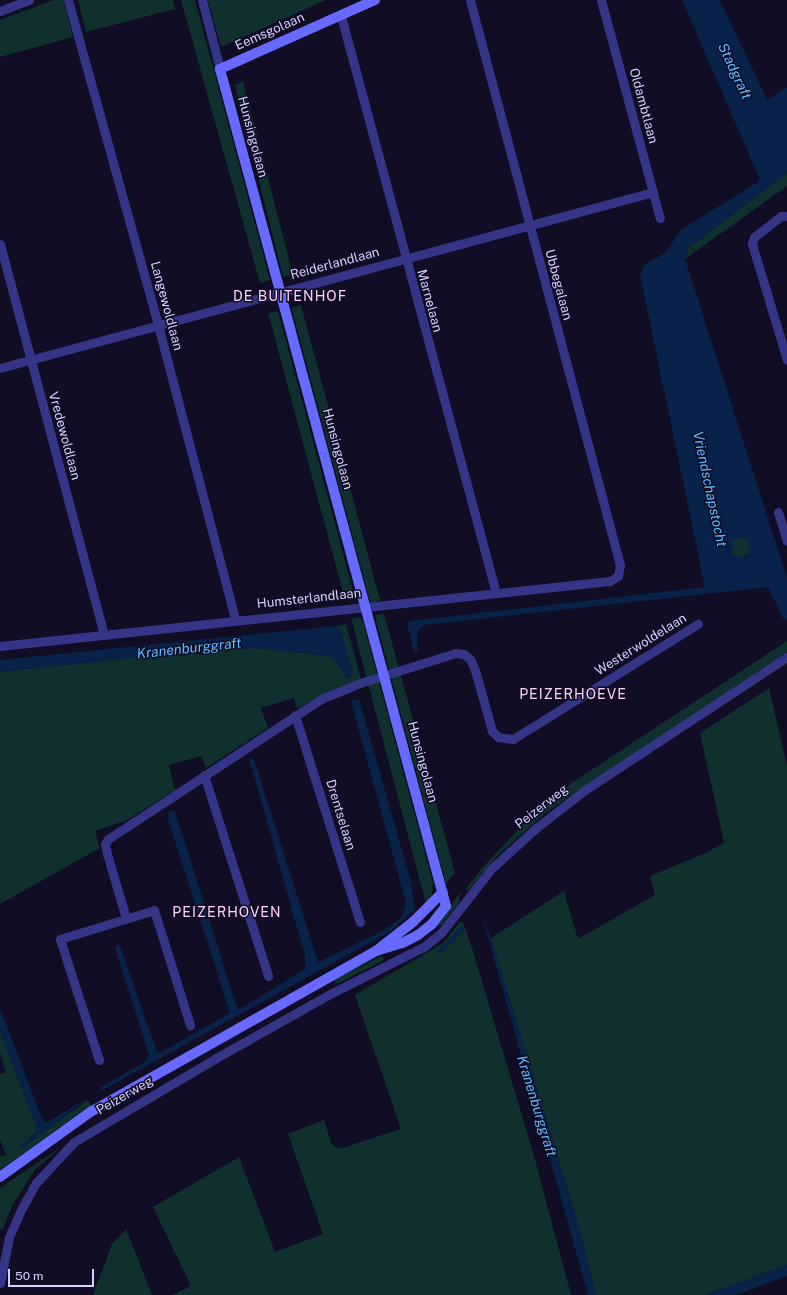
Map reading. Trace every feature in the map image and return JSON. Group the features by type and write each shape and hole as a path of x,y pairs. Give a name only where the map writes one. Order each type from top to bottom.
{"street":[{"path":"0,11 29,0"},
{"name":"Langewoldlaan","path":"68,0 158,325 235,619"},
{"name":"Hunsingolaan","path":"202,0 446,906"},
{"name":"Eemsgolaan","path":"220,68 375,0"},
{"name":"Ubbegalaan","path":"470,0 528,225 620,565 618,576"},
{"name":"Oldambtlaan","path":"601,0 660,218"},
{"name":"Marnelaan","path":"341,16 404,259 496,593"},
{"name":"Reiderlandlaan","path":"0,368 653,192"},
{"path":"787,216 781,216 754,237 752,244 787,360"},
{"name":"Vredewoldlaan","path":"0,244 104,634"},
{"path":"778,512 787,541"},
{"name":"Humsterlandlaan","path":"0,646 235,619 610,581 618,576"},
{"name":"Westerwoldelaan","path":"385,676 456,653 464,654 470,659 475,670 492,731 498,737 513,739 698,624"},
{"name":"Peizerweg","path":"0,1283 9,1237 22,1208 36,1183 74,1142 216,1058 332,993 434,940 491,870 536,828 585,790 787,658"},
{"path":"126,918 106,844 114,834 295,715 344,689 385,676"},
{"name":"Drentselaan","path":"295,715 360,922"},
{"path":"204,775 268,976"},
{"name":"Peizerweg","path":"0,1177 92,1111 376,951 413,922 443,892"},
{"name":"Peizerweg","path":"376,951 402,943 418,935 432,924 446,906"},
{"path":"98,1060 60,939 154,910 190,1025"},
{"path":"324,979 332,993"}],"green space":[{"path":"53,0 63,0 73,37 0,57 0,20"},
{"path":"78,0 173,0 175,9 86,32"},
{"path":"181,0 195,0 270,280 260,283"},
{"path":"208,0 326,0 221,47"},
{"path":"243,81 293,275 283,277 235,85"},
{"path":"787,173 787,186 685,259 688,248"},
{"path":"301,305 380,601 371,603 291,308"},
{"path":"278,311 355,598 345,600 268,314"},
{"path":"740,538 747,541 750,548 747,555 740,558 733,555 730,548 733,541"},
{"path":"384,614 455,873 446,884 377,624 375,615"},
{"path":"360,617 363,622 433,883 432,894 426,904 351,618"},
{"path":"346,624 361,679 321,695 297,709 294,698 261,708 268,728 206,768 202,756 169,765 175,790 127,820 95,831 100,848 0,904 0,672 202,650 255,648 329,656 335,660 347,678 351,677 340,629 336,626"},
{"path":"787,641 787,652 548,811 497,856 468,891 465,890 483,867 528,819 573,782"},
{"path":"769,688 787,766 787,1265 705,1295 596,1295 578,1224 491,938 564,891 578,939 655,895 650,876 708,852 724,842 700,733"},
{"path":"460,892 459,902 442,925 437,926"},
{"path":"460,922 463,922 472,948 534,1156 571,1295 172,1295 191,1286 153,1207 239,1157 275,1252 323,1234 288,1134 324,1120 331,1143 335,1147 342,1148 401,1129 355,995 443,943"},
{"path":"382,956 384,960 339,983 335,983 335,979"},
{"path":"0,1031 38,1130 19,1149 88,1100 91,1105 0,1170 0,1156 6,1155 0,1140 0,1074 6,1072 0,1054"},
{"path":"61,1147 34,1171 12,1206 3,1229 0,1229 0,1188"},
{"path":"126,1229 152,1295 93,1295 112,1244"}],"water":[{"path":"682,0 720,0 767,100 787,87 787,173 688,248 685,259 787,578 787,619 784,620 768,587 424,625 417,632 418,650 414,652 407,624 410,621 705,587 640,275 644,265 665,253 682,229 758,182 759,177","holes":["737,537 747,540 749,545 748,556 743,558 732,554 733,541"]},
{"path":"336,626 340,628 353,674 347,678 335,660 329,656 255,648 202,650 0,672 0,660"},
{"path":"359,699 411,882 415,909 391,931 101,1091 101,1087 145,1062 149,1055 115,948 117,944 120,946 157,1052 160,1053 230,1013 168,819 169,811 175,811 237,1008 240,1009 305,969 305,956 249,758 254,759 318,962 381,932 402,917 406,903 351,701"},
{"path":"481,912 491,938 578,1224 596,1295 588,1295"},
{"path":"0,1008 43,1121 47,1122 88,1098 21,1149 19,1147 37,1133 38,1130 0,1031"},
{"path":"787,1265 787,1276 736,1295 705,1295"}],"waterway":[{"name":"Kranenburggraft","path":"440,951 462,929"}],"district":[{"name":"DE BUITENHOF","path":"290,296"},
{"name":"PEIZERHOEVE","path":"573,694"},
{"name":"PEIZERHOVEN","path":"227,912"}],"water label":[{"name":"Stadgraft","path":"735,71"},
{"name":"Vriendschapstocht","path":"710,489"}]}
